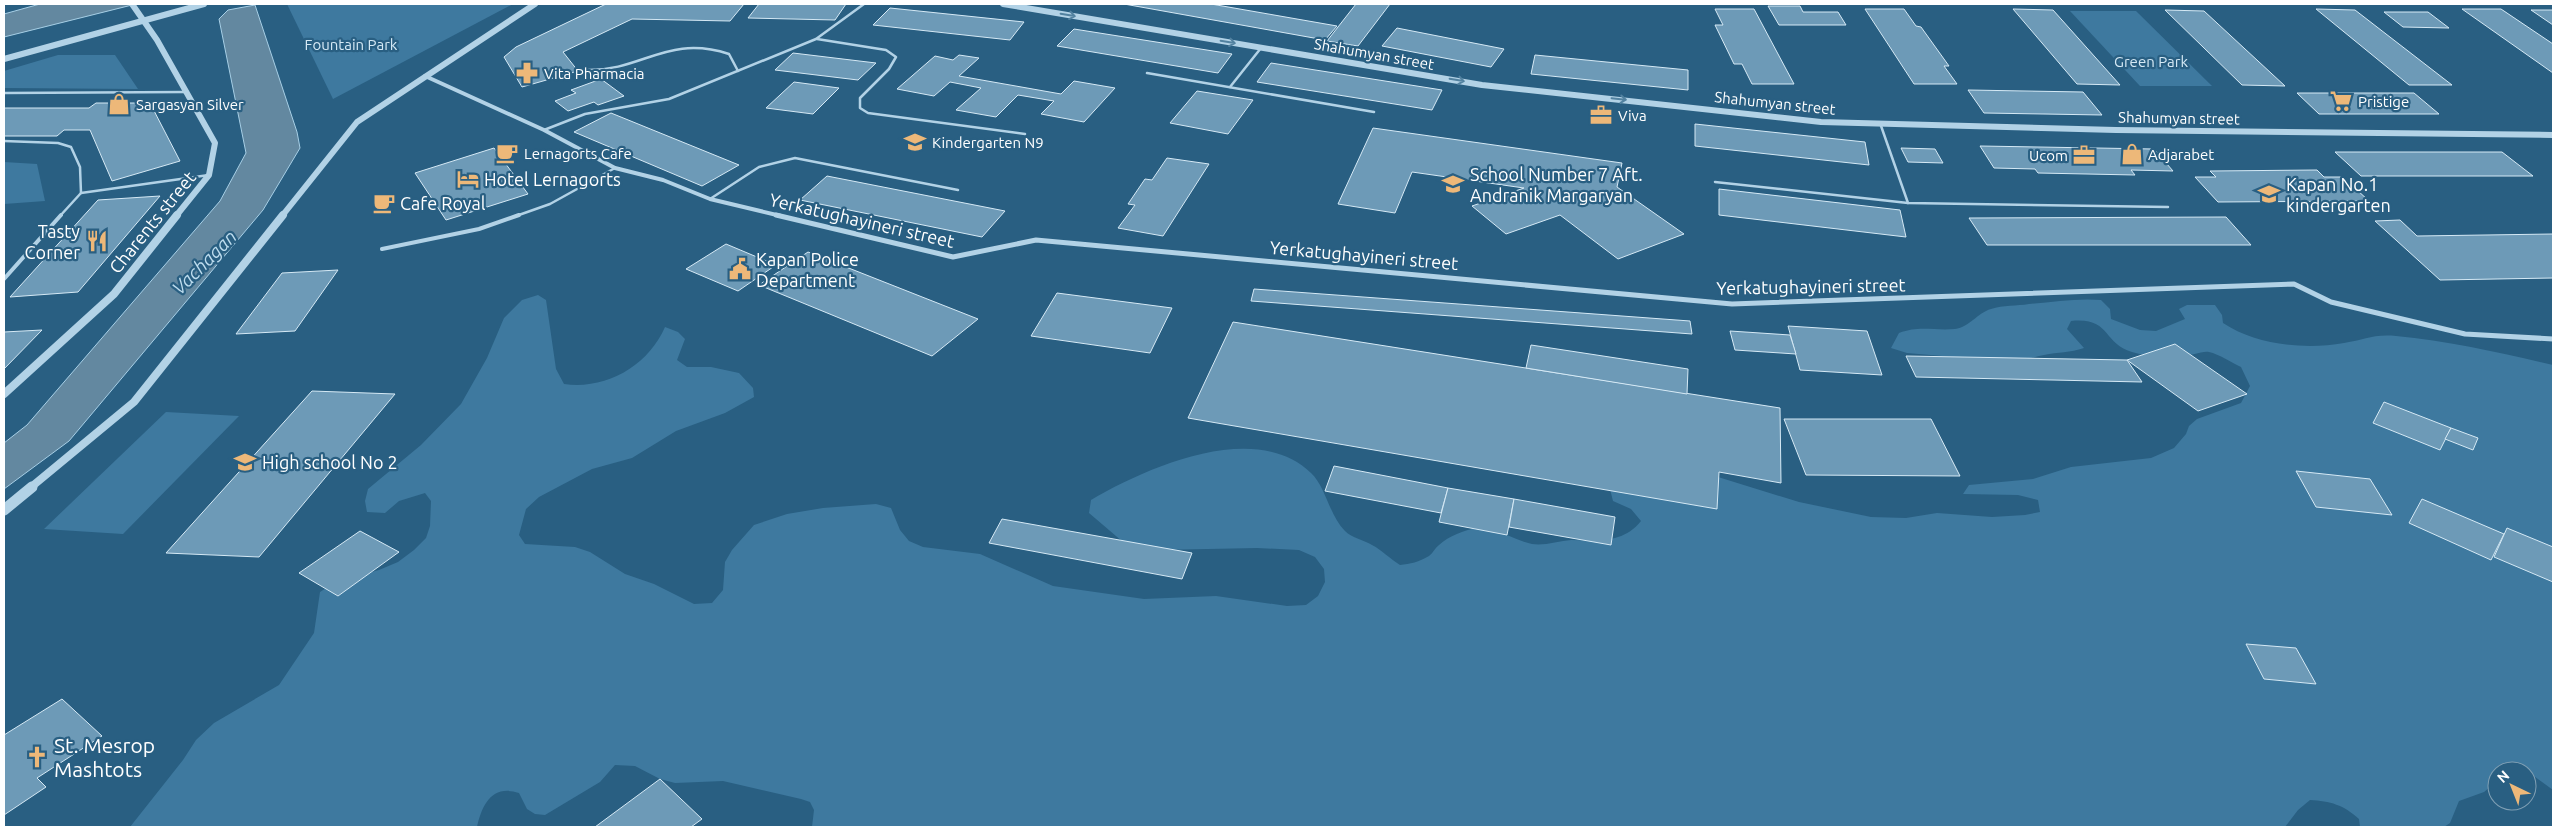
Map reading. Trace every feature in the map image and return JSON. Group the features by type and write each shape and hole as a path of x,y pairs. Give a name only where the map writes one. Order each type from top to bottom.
{"street":[{"name":"Charents street","path":"4,394 114,294 209,175 215,143 144,19 132,4"},
{"path":"4,59 204,4"},
{"path":"4,510 134,402 356,122 536,4"},
{"name":"Shahumyan street","path":"1003,4 1482,85 1821,122 2116,130 2553,135"},
{"name":"Yerkatughayineri street","path":"425,76 544,130 615,168 663,180 710,199 953,258 1036,240 1732,304 2294,284 2331,302 2465,334 2553,339"}],"lane":[{"path":"544,130 586,114 669,99 816,39 864,4"},
{"path":"816,39 886,50 896,57 889,69 860,98 860,108 868,113 1026,134"},
{"path":"586,70 601,71 678,48 718,50 729,54 738,71"},
{"path":"1230,87 1261,48"},
{"path":"1146,73 1374,112"},
{"path":"4,93 187,92"},
{"path":"1880,123 1908,203"},
{"path":"4,141 58,143 71,147 80,167 81,193"},
{"path":"710,199 751,170 772,161 795,158 958,190"},
{"path":"382,249 479,229 550,204 615,168"},
{"path":"4,278 81,193 209,175"},
{"path":"1714,182 1908,203 2168,207"}],"green space":[{"name":"Fountain Park","path":"287,4 513,4 333,99"},
{"name":"Green Park","path":"2070,11 2136,11 2212,86 2140,86"},
{"path":"58,55 115,55 138,89 4,88 4,71"},
{"path":"4,162 37,164 45,201 4,204"},
{"path":"538,295 546,300 556,369 564,384 580,385 595,383 610,379 624,372 637,364 648,353 658,341 665,327 678,332 685,339 677,360 687,367 711,367 739,373 753,388 754,397 725,413 676,431 632,458 592,469 539,497 526,509 519,535 525,544 575,547 590,552 625,574 654,584 694,604 712,603 723,590 725,562 732,550 754,525 787,514 823,508 876,504 891,508 900,530 909,541 923,547 980,554 1053,586 1144,599 1216,596 1287,606 1306,605 1318,596 1325,582 1324,569 1315,557 1299,550 1257,548 1157,550 1123,542 1089,513 1091,500 1114,487 1170,463 1201,454 1231,449 1261,450 1288,457 1311,473 1316,479 1335,517 1345,531 1376,547 1400,565 1425,558 1447,539 1477,528 1497,531 1532,544 1571,540 1600,540 1618,537 1626,534 1641,521 1631,509 1613,501 1610,489 1718,477 1799,502 1871,517 1906,518 1937,513 1992,517 2025,515 2040,512 2038,500 2018,495 1963,494 1969,485 2033,479 2071,467 2151,458 2174,448 2186,434 2189,426 2197,419 2241,403 2250,386 2241,367 2217,355 2209,352 2182,357 2138,354 2122,348 2100,327 2084,321 2071,321 2067,329 2084,348 2012,362 1907,353 1891,348 1899,333 1914,329 1960,328 1986,311 2005,306 2074,300 2101,300 2110,309 2111,319 2140,330 2156,331 2185,319 2179,309 2187,305 2215,305 2222,315 2223,323 2250,336 2281,344 2297,346 2329,345 2375,337 2396,336 2456,344 2553,365 2553,790 2537,778 2537,761 2487,761 2487,790 2459,801 2450,823 2444,827 2360,827 2359,819 2342,807 2324,801 2310,800 2298,810 2285,827 812,827 814,810 810,802 801,799 723,781 675,783 660,779 635,766 615,765 600,782 545,815 535,814 527,809 519,793 502,791 495,794 485,804 477,827 130,827 183,760 196,740 214,723 279,685 314,633 320,592 337,581 379,570 398,562 426,538 430,526 431,501 425,493 399,501 385,513 367,512 365,501 368,489 421,445 461,404 487,358 504,318 522,300"},
{"path":"166,412 239,416 123,534 44,529"}],"water":[{"path":"40,4 136,4 4,37 4,14"},
{"name":"Vachagan","path":"255,5 297,132 300,148 263,210 69,441 4,489 4,443 27,425 220,201 246,153 219,19 228,10"}],"building":[{"path":"606,4 744,4 730,21 632,19 563,52 578,71 522,87 504,57 516,47"},
{"path":"759,4 846,4 835,20 748,18"},
{"path":"1124,4 1211,4 1337,26 1325,40"},
{"path":"1356,4 1390,4 1358,46 1327,41"},
{"path":"1768,6 1800,6 1803,12 1838,12 1846,25 1779,25"},
{"path":"890,8 1024,22 1010,40 873,25"},
{"path":"1715,9 1754,9 1794,84 1752,84 1742,64 1734,64 1715,25 1723,25"},
{"path":"1865,9 1904,9 1916,26 1921,27 1949,66 1944,66 1957,84 1914,84"},
{"path":"2013,9 2053,10 2120,85 2077,84"},
{"path":"2316,9 2355,10 2452,85 2409,85"},
{"path":"2462,9 2501,9 2553,44 2553,73"},
{"path":"2165,10 2204,11 2285,86 2242,85"},
{"path":"2531,10 2553,10 2553,25"},
{"path":"2384,12 2428,12 2449,28 2403,27"},
{"path":"1397,28 1504,49 1491,67 1382,46"},
{"path":"1074,29 1232,54 1218,73 1057,46"},
{"path":"793,53 876,63 858,80 775,70"},
{"path":"959,55 979,58 959,76 1061,94 1074,81 1115,88 1084,122 1041,114 1054,101 1018,95 996,117 956,110 981,88 950,82 934,96 897,89 935,56 953,60"},
{"path":"1535,55 1688,70 1688,90 1531,74"},
{"path":"1271,63 1442,90 1432,110 1257,82"},
{"path":"601,79 624,96 598,105 594,102 568,111 555,101 576,93 571,90"},
{"path":"794,82 839,88 813,114 766,108"},
{"path":"1968,90 2083,92 2102,115 1984,113"},
{"path":"1197,91 1253,100 1228,134 1170,123"},
{"path":"2297,93 2414,93 2439,114 2319,114"},
{"path":"96,103 150,103 180,161 112,181 90,130 64,130 57,136 4,136 4,108 89,108"},
{"path":"611,113 739,165 702,186 574,132"},
{"path":"1695,124 1865,142 1869,165 1695,146"},
{"path":"1373,128 1622,163 1617,187 1684,234 1618,259 1560,215 1506,234 1472,206 1524,188 1412,172 1395,213 1338,204"},
{"path":"1980,146 2154,149 2173,171 2131,170 2135,175 2038,173 2035,169 1994,168"},
{"path":"494,148 528,194 446,220 415,173"},
{"path":"1901,148 1935,149 1943,163 1908,162"},
{"path":"2335,152 2502,152 2533,176 2361,176"},
{"path":"1167,158 1209,164 1163,236 1118,228 1135,205 1128,204 1145,179 1152,180"},
{"path":"2317,170 2324,177 2343,177 2369,201 2218,202 2195,177 2216,177 2210,171"},
{"path":"827,176 1005,211 982,237 800,200"},
{"path":"1719,189 1900,210 1906,237 1719,215"},
{"path":"160,196 78,292 10,297 98,200"},
{"path":"2226,217 2251,245 1987,245 1969,218"},
{"path":"2400,220 2417,236 2553,234 2553,278 2440,280 2375,221"},
{"path":"726,244 776,265 738,291 686,269"},
{"path":"808,252 978,319 932,356 759,285"},
{"path":"338,270 295,331 236,334 282,273"},
{"path":"1254,289 1690,321 1692,334 1251,301"},
{"path":"1057,293 1172,308 1150,353 1031,336"},
{"path":"1233,322 1780,408 1781,483 1719,472 1717,509 1188,418"},
{"path":"1788,326 1867,331 1882,375 1800,370"},
{"path":"42,330 4,369 4,332"},
{"path":"1730,331 1790,335 1796,354 1735,350"},
{"path":"2175,344 2247,394 2198,411 2127,360"},
{"path":"1531,345 1688,369 1687,394 1526,368"},
{"path":"1906,356 2127,360 2142,382 1916,377"},
{"path":"312,391 395,394 259,557 166,553"},
{"path":"2384,402 2451,428 2440,450 2373,423"},
{"path":"1784,419 1931,419 1960,476 1806,475"},
{"path":"2451,428 2478,438 2473,450 2445,439"},
{"path":"1334,466 1448,488 1441,513 1325,491"},
{"path":"2296,471 2370,479 2392,515 2316,507"},
{"path":"1448,488 1514,499 1507,535 1439,522"},
{"path":"1514,499 1615,517 1611,545 1509,527"},
{"path":"2422,499 2504,534 2491,560 2409,523"},
{"path":"1002,519 1192,553 1182,579 989,543"},
{"path":"2507,528 2553,547 2553,582 2494,557"},
{"path":"360,531 399,552 338,596 299,573"},
{"path":"2246,644 2296,648 2316,684 2264,679"},
{"name":"St. Mesrop Mashtots","path":"62,699 102,736 37,778 46,787 4,815 4,735"},
{"path":"660,779 702,819 691,827 595,827"}],"place":[{"name":"Vita Pharmacia","path":"527,73"},
{"name":"Pristige","path":"2341,101"},
{"name":"Sargasyan Silver","path":"119,104"},
{"name":"Viva","path":"1601,115"},
{"name":"Kindergarten N9","path":"915,142"},
{"name":"Lernagorts Cafe","path":"507,153"},
{"name":"Adjarabet","path":"2132,154"},
{"name":"Ucom","path":"2084,155"},
{"name":"Hotel Lernagorts","path":"468,179"},
{"name":"School Number 7 Aft. Andranik Margaryan","path":"1453,184"},
{"name":"Kapan No.1 kindergarten","path":"2269,194"},
{"name":"Cafe Royal","path":"384,203"},
{"name":"Tasty Corner","path":"97,241"},
{"name":"Kapan Police Department","path":"740,269"},
{"name":"High school No 2","path":"245,462"},
{"name":"St. Mesrop Mashtots","path":"37,757"}]}
